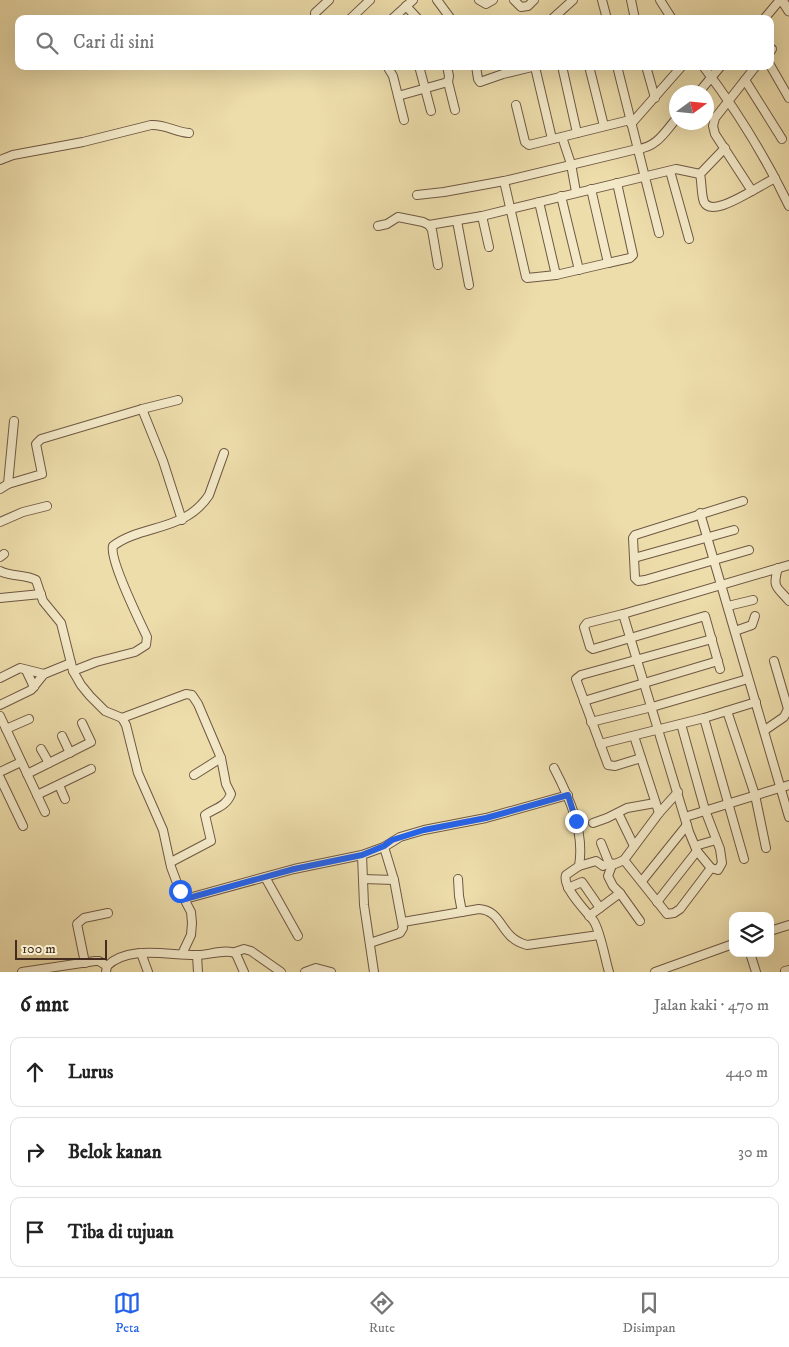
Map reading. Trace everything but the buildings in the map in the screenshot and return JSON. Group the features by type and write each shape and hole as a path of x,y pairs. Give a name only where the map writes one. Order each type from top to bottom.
{"street":[{"path":"315,15 329,0"},
{"path":"354,15 370,0"},
{"path":"396,15 413,0"},
{"path":"437,0 448,15"},
{"path":"479,0 486,4 493,0"},
{"path":"514,0 521,7 528,6 534,0"},
{"path":"602,0 606,15"},
{"path":"631,0 634,15"},
{"path":"660,0 669,15"},
{"path":"768,15 781,0 789,11"},
{"path":"556,15 569,1"},
{"path":"406,6 414,15"},
{"path":"389,70 393,76 404,120"},
{"path":"421,70 431,111"},
{"path":"448,70 450,76 448,82 455,110"},
{"path":"477,70 480,82 522,70"},
{"path":"537,70 552,139"},
{"path":"563,70 577,133"},
{"path":"590,70 604,126"},
{"path":"618,70 659,233"},
{"path":"647,70 654,98"},
{"path":"516,105 523,137 527,144 534,144 604,126 630,122 678,70"},
{"path":"706,70 729,102 775,178 789,206"},
{"path":"705,85 718,70"},
{"path":"752,191 715,134 713,126 715,118 753,70"},
{"path":"773,70 789,98"},
{"path":"745,80 782,139"},
{"path":"398,96 448,82"},
{"path":"0,160 13,155 83,142 151,125 161,124 179,132 189,133"},
{"path":"417,195 444,192 504,180 637,149 645,149 653,145 669,126"},
{"path":"562,137 576,192"},
{"path":"700,174 725,148"},
{"path":"429,225 482,216 576,192 679,169 700,174"},
{"path":"670,171 689,240"},
{"path":"700,174 704,201 708,207 716,207 752,191 775,178"},
{"path":"504,180 526,277 530,279 579,270 630,258 633,255 617,183"},
{"path":"590,189 608,263"},
{"path":"561,196 579,270"},
{"path":"539,202 556,275"},
{"path":"482,216 489,247"},
{"path":"378,226 387,224 395,217 423,222 429,225 432,230 438,265"},
{"path":"456,221 469,285"},
{"path":"0,489 8,484 42,474 36,444 41,439 178,400"},
{"path":"142,409 163,462 182,520"},
{"path":"8,484 14,421"},
{"path":"0,678 20,668 44,674 135,652 146,645 147,637 120,576 112,549 116,543 125,539 182,520 206,501 224,453"},
{"path":"743,501 635,535 633,538 635,578 638,581 749,550"},
{"path":"0,522 24,512 46,506"},
{"path":"700,514 736,631 748,679 785,786 789,817"},
{"path":"634,558 734,530"},
{"path":"584,701 644,682 719,665 704,614 593,649 590,647 585,625 789,565"},
{"path":"778,568 776,582 779,592 789,601"},
{"path":"0,571 8,576 34,578 36,580 47,607 61,623 72,667 81,685 100,706 109,713 122,718 126,725 138,773 163,830 175,879 191,912 191,935 182,954"},
{"path":"779,592 789,589"},
{"path":"0,598 41,594"},
{"path":"728,606 753,600"},
{"path":"624,614 686,821 696,848 711,868 718,870 722,863 681,724"},
{"path":"736,631 752,625 756,616"},
{"path":"641,758 615,766 608,765 577,681 580,676 712,639"},
{"path":"765,730 784,717 788,709 774,661"},
{"path":"26,670 34,687"},
{"path":"0,705 32,690 44,674"},
{"path":"591,722 652,707 748,679"},
{"path":"122,718 189,694 194,697 198,704 221,758 226,784 231,794 223,806 205,816 211,841 171,862"},
{"path":"600,744 704,718 756,702"},
{"path":"727,711 755,795 766,848"},
{"path":"0,716 45,812"},
{"path":"704,718 744,859"},
{"path":"6,729 29,719"},
{"path":"27,774 92,742 82,723"},
{"path":"62,736 70,752"},
{"path":"634,736 659,813"},
{"path":"42,748 49,763"},
{"path":"194,775 221,758"},
{"path":"0,772 21,762"},
{"path":"554,768 568,795 576,821 580,844 579,866"},
{"path":"37,795 91,769"},
{"path":"0,778 23,826"},
{"path":"59,785 66,799"},
{"path":"642,881 686,821 706,810 785,786"},
{"path":"609,972 596,925 568,888 565,880 566,874 579,866 593,862 603,866 624,860 659,813 678,792"},
{"path":"185,899 265,877 362,855 384,846 392,840 424,830 486,818 568,795"},
{"path":"593,823 627,808 655,804"},
{"path":"618,813 634,846"},
{"path":"657,902 696,848 716,840"},
{"path":"601,843 611,864 608,876 613,886 640,921"},
{"path":"370,942 402,932 404,928 394,880 384,846"},
{"path":"362,855 365,919 374,972"},
{"path":"624,860 667,914 674,913 680,909 711,868"},
{"path":"265,877 298,936"},
{"path":"363,879 394,880"},
{"path":"458,879 462,912"},
{"path":"568,888 580,882 583,883 600,908"},
{"path":"589,916 620,893"},
{"path":"403,922 479,909 490,911 509,937 518,943 527,945 599,935"},
{"path":"85,962 77,924 80,920 88,917 108,913"},
{"path":"774,930 789,925"},
{"path":"656,972 729,945"},
{"path":"22,972 99,961 106,969 114,961 141,953 165,952 197,955 235,952 244,949 251,951 281,972"},
{"path":"235,952 244,972"},
{"path":"141,953 148,972"},
{"path":"197,955 198,972"},
{"path":"751,957 756,972"},
{"path":"305,972 311,968 331,972"}],"route":[{"path":"180,891 185,899 294,869 362,855 384,846 392,840 424,830 486,818 568,795 576,821"}]}
